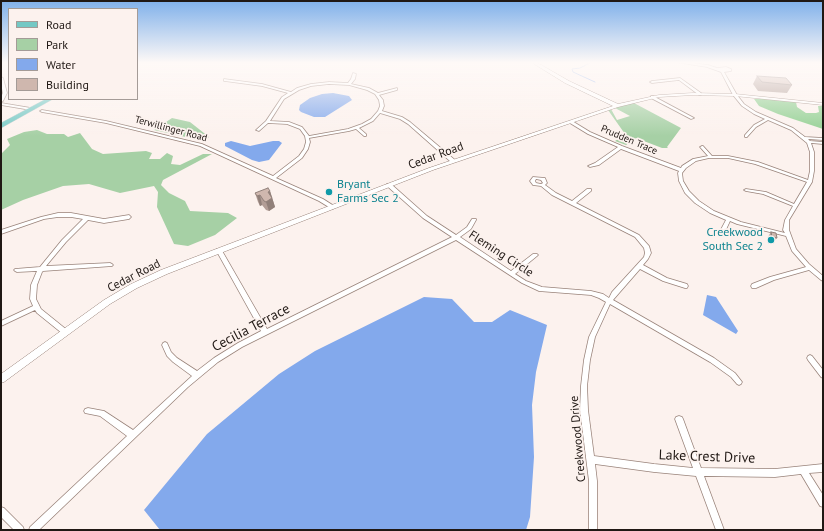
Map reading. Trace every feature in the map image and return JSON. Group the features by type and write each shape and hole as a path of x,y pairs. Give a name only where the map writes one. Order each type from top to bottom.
{"main road":[{"path":"1,126 42,100"},
{"path":"1,122 48,100"}],"street":[{"path":"4,87 6,93 1,103 29,108"},
{"path":"274,87 292,92"},
{"path":"258,130 267,122 278,104 292,92 309,87"},
{"path":"308,137 357,128 372,120 380,112 382,106 381,101 377,94 360,87"},
{"path":"577,87 617,106"},
{"path":"690,87 700,94"},
{"path":"730,87 746,108 792,129 809,142 823,143"},
{"path":"377,94 396,89"},
{"name":"Cedar Road","path":"1,379 107,302 134,286 164,272 453,161 617,106 652,97 700,94 735,95 823,104"},
{"path":"652,97 692,118"},
{"name":"Terwillinger Road","path":"42,111 106,122 206,147 321,200 332,207"},
{"path":"380,112 409,122 453,161"},
{"path":"746,136 755,126 768,118"},
{"path":"267,122 293,125 303,130 308,137 307,146 303,155 296,162 273,178"},
{"name":"Prudden Trace","path":"571,122 589,133 621,147 682,170"},
{"path":"357,128 366,135"},
{"path":"804,138 823,139"},
{"path":"809,142 812,152 812,171 810,182 787,220 786,226 787,235 794,250 810,268 823,279"},
{"path":"590,166 597,164 621,147"},
{"path":"702,147 711,157"},
{"path":"787,235 752,227 729,219 704,207 691,197 681,181 682,170 692,161 711,157 744,160 810,182"},
{"name":"Fleming Circle","path":"389,185 425,217 533,287 596,294 610,300 717,364 733,375 739,382"},
{"name":"Creekwood Drive","path":"542,185 637,236 646,247 648,253 610,300 592,337 587,360 584,386 584,410 593,482 593,530"},
{"path":"573,203 588,190"},
{"path":"746,190 764,193 796,206"},
{"path":"1,232 50,216 66,215 107,221 129,217"},
{"path":"65,332 43,316 36,306 33,299 34,284 42,268 64,241 87,218"},
{"path":"721,235 729,219"},
{"name":"Cecilia Terrace","path":"33,530 197,375 232,349 456,238 469,228 474,220"},
{"path":"219,250 265,332"},
{"path":"511,274 534,255"},
{"path":"17,270 110,265"},
{"path":"639,266 665,280 685,286"},
{"path":"754,286 772,278 810,268"},
{"path":"1,324 36,306"},
{"path":"165,345 169,354 175,360 197,375"},
{"path":"810,358 823,375"},
{"path":"88,411 100,413 134,435"},
{"path":"679,419 720,530"},
{"name":"Lake Crest Drive","path":"590,460 699,472 740,473 803,471 823,468"},
{"path":"803,471 823,503"},
{"path":"1,511 20,530"}],"green space":[{"path":"769,98 796,102 797,107 806,113 819,112 818,106 823,106 823,129 759,106 754,99"},
{"path":"634,103 681,128 667,147 668,148 662,148 636,138 626,145 615,141 625,134 608,110 611,109 617,120 630,116 615,108"},
{"path":"172,118 190,122 209,137 204,141 154,130"},
{"path":"37,130 47,134 64,134 68,137 80,133 92,149 103,154 146,151 152,153 149,159 160,159 167,153 173,156 171,164 180,165 203,154 212,154 163,180 161,185 169,193 185,201 190,211 228,213 237,218 215,235 188,246 174,244 157,207 158,192 154,186 120,193 89,184 63,186 23,200 1,210 1,154 10,145 7,139 24,132"}],"water":[{"path":"333,93 349,96 352,100 325,117 314,117 299,110 300,105 310,98 322,94"},
{"path":"231,141 250,146 273,141 279,141 282,143 269,160 259,162 225,146 225,143"},
{"path":"707,295 716,297 738,331 736,334 703,315"},
{"path":"424,297 452,299 474,322 492,322 510,310 547,325 536,372 532,405 534,457 530,517 526,530 160,530 144,510 207,434 279,374 315,351"}],"building":[{"path":"268,188 270,191 268,192 272,198 266,202 260,195 257,196 255,193"},
{"path":"771,232 776,233 777,238 772,237"}],"place":[{"name":"Bryant Farms Sec 2","path":"329,192"},
{"name":"Creekwood South Sec 2","path":"771,240"}]}
